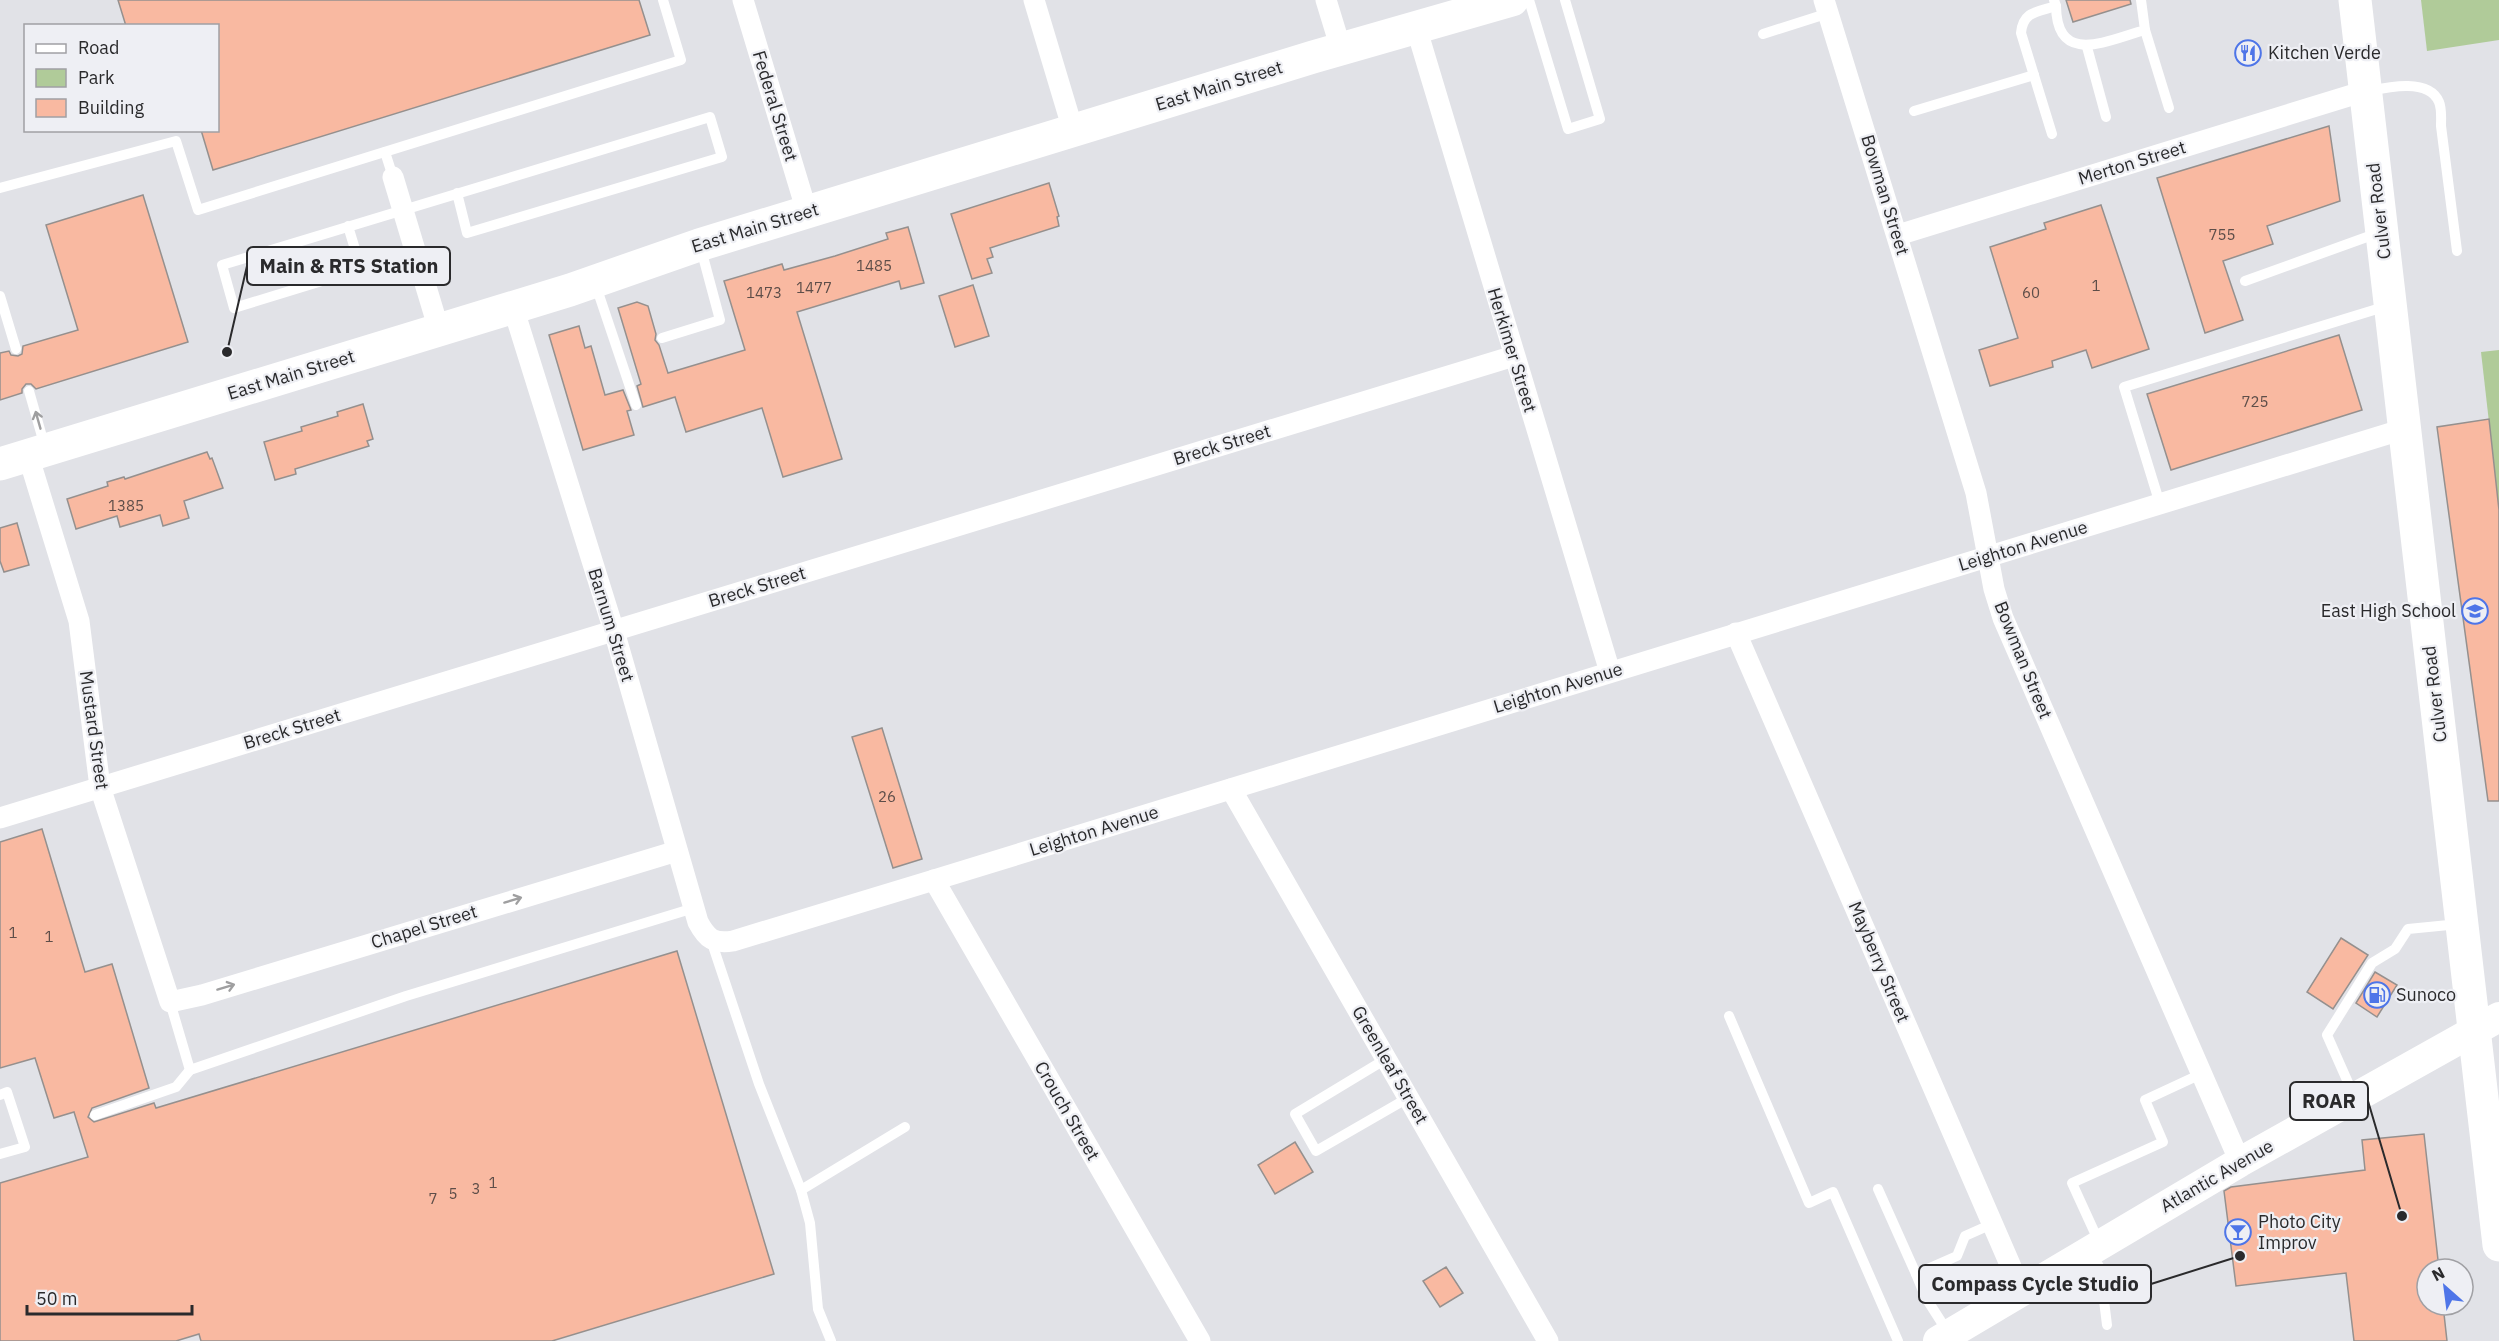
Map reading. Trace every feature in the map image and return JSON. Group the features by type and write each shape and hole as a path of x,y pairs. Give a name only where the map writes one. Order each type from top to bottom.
{"main road":[{"name":"East Main Street","path":"16,457 439,330 595,281 699,244 1416,27 1474,5 1512,0"},
{"name":"Culver Road","path":"2355,0 2462,924 2486,1023 2499,1245"},
{"name":"Atlantic Avenue","path":"1943,1338 2240,1162 2486,1023"}],"street":[{"name":"Federal Street","path":"743,0 807,212"},
{"path":"1034,0 1073,130"},
{"path":"1326,0 1341,49"},
{"name":"Bowman Street","path":"1827,7 1976,493 1987,556 2003,618 2240,1162"},
{"name":"Herkimer Street","path":"1416,27 1610,672"},
{"name":"Merton Street","path":"1898,235 2365,91"},
{"path":"393,177 439,330"},
{"name":"Barnum Street","path":"513,307 614,631 698,922 705,935 711,940"},
{"name":"Breck Street","path":"0,818 1514,356"},
{"name":"Leighton Avenue","path":"711,940 719,943 733,941 2404,429"},
{"name":"Mustard Street","path":"16,457 79,621 100,787 170,1002"},
{"name":"Mayberry Street","path":"1736,633 2022,1292"},
{"name":"Greenleaf Street","path":"1231,789 1548,1341"},
{"name":"Chapel Street","path":"170,1002 202,995 677,850"},
{"name":"Crouch Street","path":"934,880 1200,1341"}],"lane":[{"path":"0,188 176,141 198,210 681,60 663,0"},
{"path":"1528,0 1568,129 1600,119 1565,0"},
{"path":"2141,0 2145,30 2169,108"},
{"path":"2052,135 2021,33 2022,22 2028,15 2055,3 2056,24 2064,36 2074,44 2087,47 2145,30"},
{"path":"1763,34 1827,7"},
{"path":"2087,47 2106,117"},
{"path":"1914,111 2034,75"},
{"path":"2365,91 2398,85 2426,89 2436,96 2440,104 2457,251"},
{"path":"348,226 361,269 234,308 222,265 348,226 402,210 457,193 710,117 722,157 467,233 457,193"},
{"path":"385,152 393,177"},
{"path":"2245,281 2381,232"},
{"path":"662,338 720,320 699,244"},
{"path":"595,281 636,405"},
{"path":"0,296 16,349"},
{"path":"2160,504 2124,387 2390,305"},
{"path":"16,457 29,391"},
{"path":"94,1115 176,1087 190,1070 406,996 694,908"},
{"path":"2354,1096 2327,1035 2366,972 2372,963 2395,949 2408,929 2462,924"},
{"path":"711,940 759,1084 801,1190 810,1223 818,1309 831,1341"},
{"path":"170,1002 190,1070"},
{"path":"1729,1016 1809,1203 1833,1192 1898,1341"},
{"path":"1386,1059 1295,1114 1316,1151 1408,1098"},
{"path":"2107,1325 2100,1268 2072,1183 2163,1142 2145,1100 2201,1074"},
{"path":"0,1095 7,1092 25,1147 0,1154"},
{"path":"801,1190 905,1127"},
{"path":"1878,1189 1943,1338"},
{"path":"1916,1274 1957,1256 1965,1236 1992,1224"}],"green space":[{"path":"2421,0 2499,0 2499,40 2427,51"},
{"path":"2499,350 2499,510 2481,352"}],"building":[{"path":"118,0 639,0 650,35 213,170 202,132 219,132 219,24 125,24"},
{"path":"2066,0 2130,0 2131,4 2073,22"},
{"path":"2329,126 2340,201 2267,226 2273,244 2223,261 2243,320 2205,333 2157,178"},
{"path":"1049,183 1059,216 1057,217 1059,226 990,248 993,257 987,259 992,273 972,279 951,214"},
{"path":"143,195 188,342 36,389 31,384 26,384 22,393 0,400 0,353 9,351 11,355 18,356 22,354 23,346 78,330 46,225"},
{"path":"2101,205 2149,349 2092,368 2086,350 2052,361 2053,367 1990,386 1979,350 2018,338 1990,247 2046,229 2044,223"},
{"path":"908,227 924,283 901,289 899,281 797,312 842,459 783,477 762,408 686,432 675,397 643,407 637,386 641,384 618,308 637,302 648,306 656,334 655,340 659,345 668,373 745,350 724,281 782,264 784,270 835,256 888,239 886,233"},
{"path":"973,285 989,336 955,347 939,296"},
{"path":"579,326 585,348 591,346 605,395 623,390 631,410 627,411 634,435 583,450 549,335"},
{"path":"2339,335 2362,410 2171,470 2147,394"},
{"path":"363,404 373,439 367,441 369,446 295,469 296,474 275,480 264,442 302,431 301,427 338,416 337,412"},
{"path":"2489,419 2499,510 2499,801 2488,801 2437,427"},
{"path":"207,452 210,459 212,458 223,488 184,501 189,518 163,526 160,515 120,527 117,516 76,529 67,499 108,486 107,482 124,477 125,479"},
{"path":"17,523 29,565 4,572 0,561 0,528"},
{"path":"882,728 922,859 893,868 852,737"},
{"path":"42,829 85,972 112,964 149,1088 92,1108 88,1117 94,1122 154,1103 156,1108 677,951 774,1274 552,1341 201,1341 199,1334 176,1341 0,1341 0,1183 88,1157 74,1112 54,1118 35,1058 0,1068 0,842"},
{"path":"2341,938 2368,955 2333,1009 2307,992"},
{"path":"2375,972 2397,985 2377,1017 2356,1003"},
{"path":"2424,1134 2438,1257 2415,1257 2415,1317 2444,1317 2447,1341 2354,1341 2346,1273 2236,1286 2224,1191 2231,1187 2365,1170 2362,1140"},
{"path":"1295,1142 1313,1172 1275,1194 1258,1165"},
{"path":"1446,1267 1463,1293 1440,1307 1423,1281"}],"place":[{"name":"Kitchen Verde","path":"2248,53"},
{"name":"Main & RTS Station","path":"227,352"},
{"name":"East High School","path":"2475,611"},
{"name":"Sunoco","path":"2377,995"},
{"name":"ROAR","path":"2402,1216"},
{"name":"Photo City Improv","path":"2238,1232"},
{"name":"Compass Cycle Studio","path":"2240,1256"}]}
